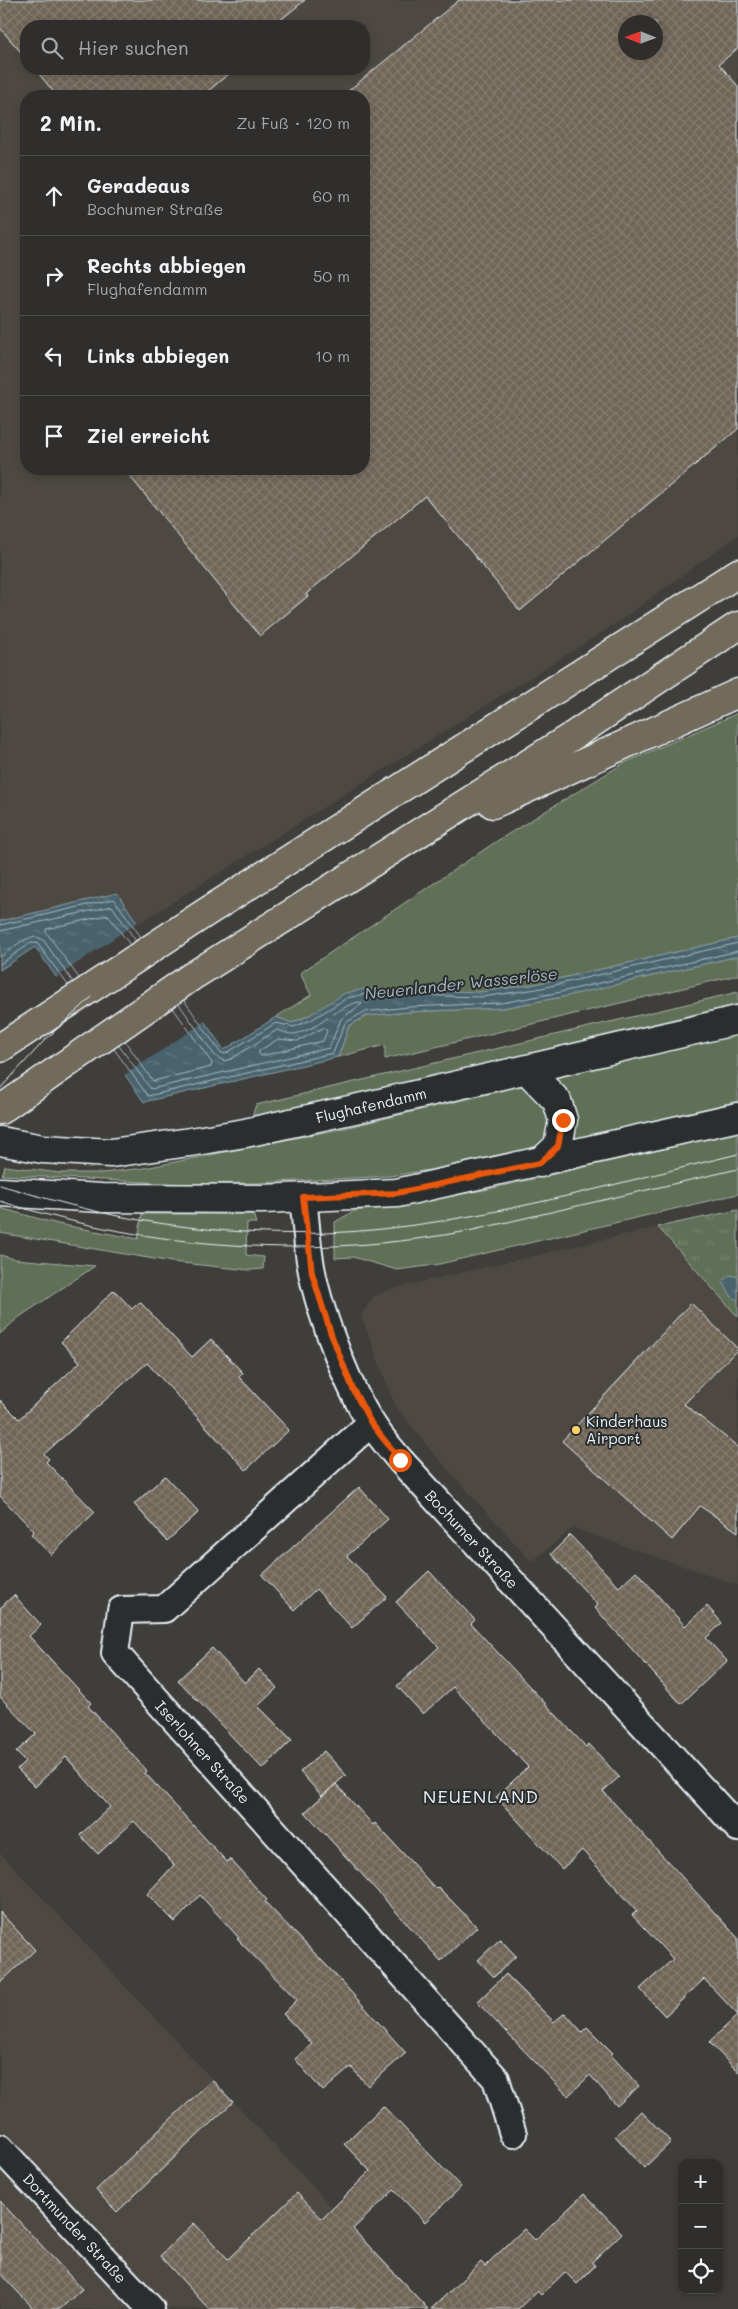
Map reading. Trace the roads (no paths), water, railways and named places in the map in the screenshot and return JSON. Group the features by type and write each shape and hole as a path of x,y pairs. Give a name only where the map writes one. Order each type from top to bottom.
{"highway":[{"path":"0,1048 205,913 738,573"},
{"path":"0,1110 191,977 577,733 738,626"},
{"path":"398,847 738,693"}],"main road":[{"name":"Flughafendamm","path":"0,1141 43,1149 112,1153 245,1133 527,1070 738,1020"},
{"path":"527,1070 557,1101 563,1120 558,1146 540,1163"},
{"path":"0,1192 101,1198 263,1200 397,1193 540,1163 738,1117"}],"street":[{"name":"Bochumer Straße","path":"303,1197 314,1281 331,1334 353,1389 371,1423 400,1460 738,1828"},
{"name":"Iserlohner Straße","path":"371,1423 164,1609 121,1610 115,1653 496,2079 514,2134"},
{"name":"Dortmunder Straße","path":"0,2148 151,2309"}],"water":[{"path":"117,893 224,1050 276,1017 292,1023 308,1016 345,993 365,989 481,992 536,984 738,938 738,956 562,997 502,1008 408,1012 366,1016 349,1026 338,1057 144,1102 35,947 0,970 0,921"},
{"path":"730,1275 738,1277 738,1300 732,1297 722,1281"}],"tram line":[{"path":"0,1089 44,1041 92,997"},
{"path":"0,1185 99,1212 177,1226 242,1232 340,1232 418,1224 510,1208 602,1188 738,1154"},
{"path":"0,1201 58,1218 175,1240 294,1247 354,1245 414,1239 473,1230 738,1169"}],"place":[{"name":"Kinderhaus Airport","path":"576,1430"}],"district":[{"name":"NEUENLAND","path":"481,1796"}],"water label":[{"name":"Neuenlander Wasserlöse","path":"461,983"}]}
